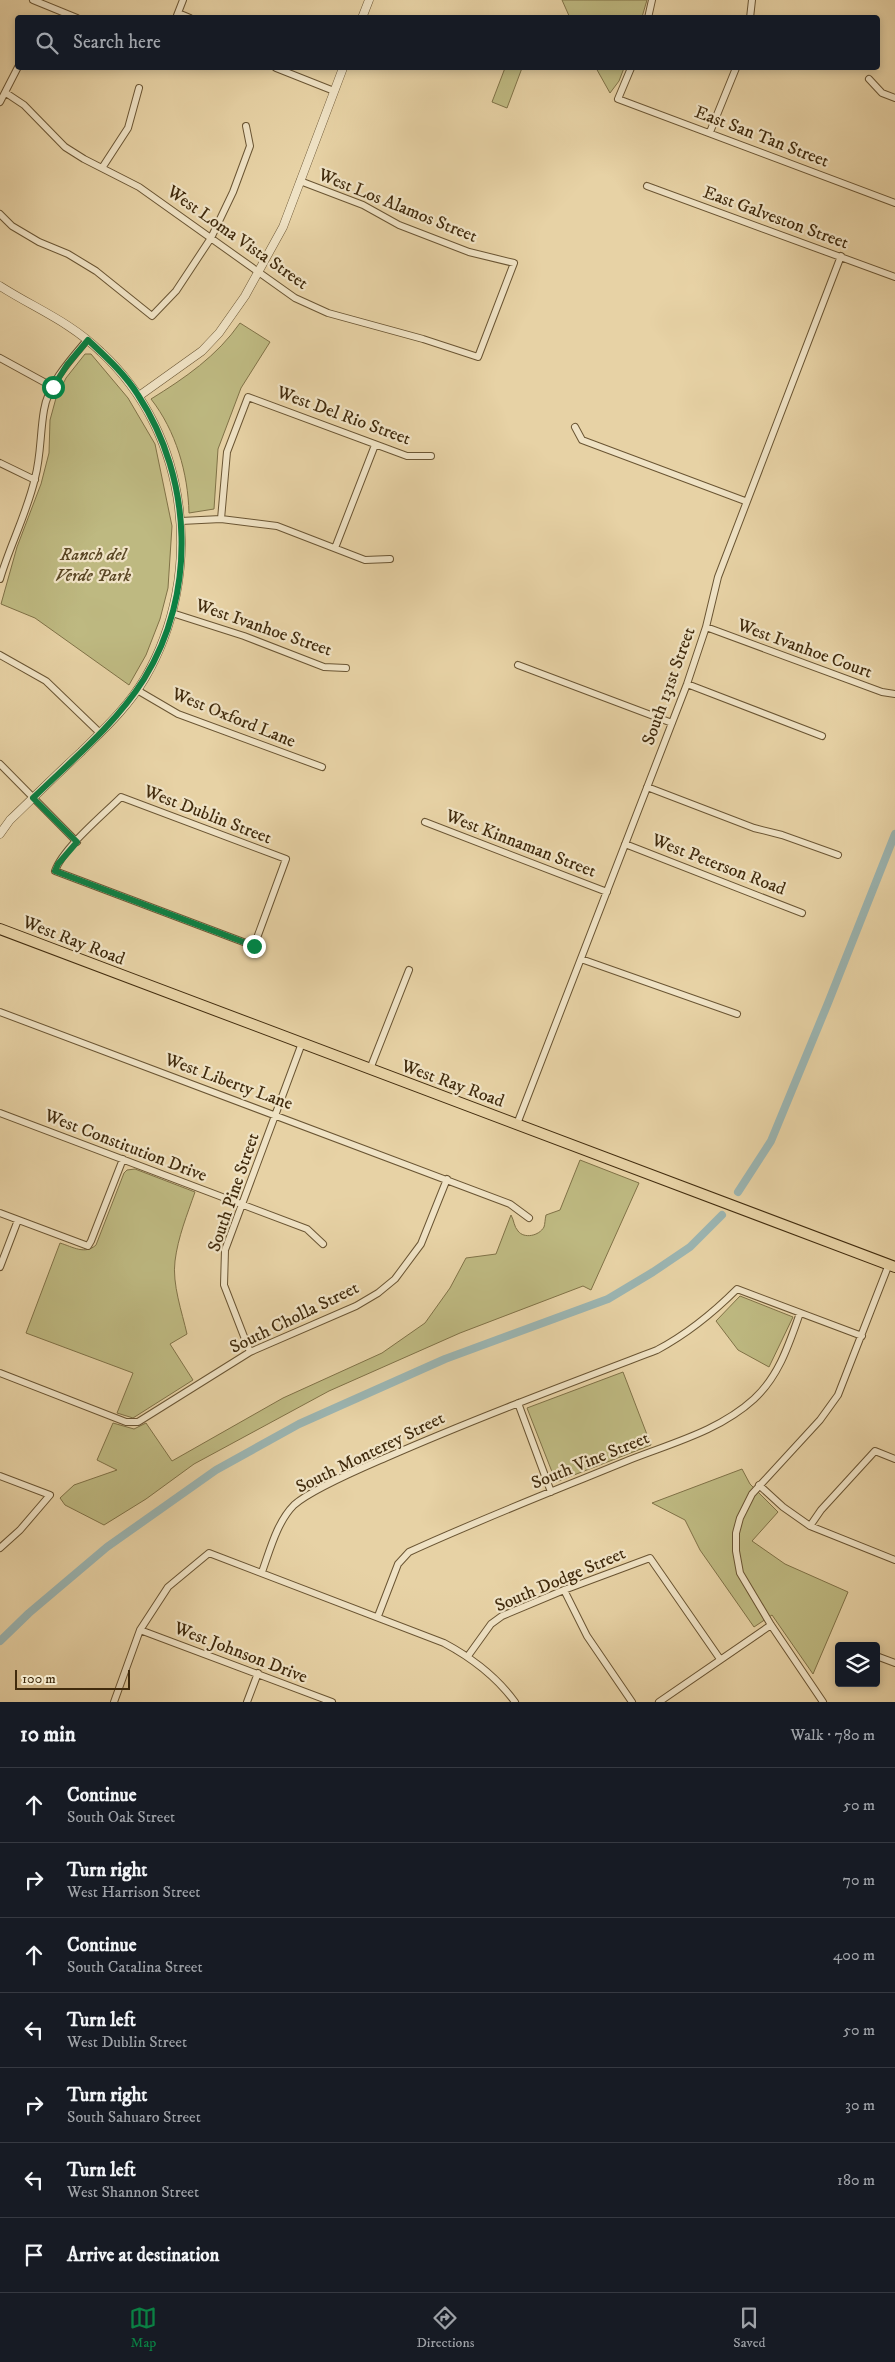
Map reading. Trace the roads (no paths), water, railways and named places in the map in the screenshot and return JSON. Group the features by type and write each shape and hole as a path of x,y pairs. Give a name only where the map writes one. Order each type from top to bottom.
{"main road":[{"name":"West Ray Road","path":"0,929 892,1265"}],"street":[{"path":"33,0 70,15"},
{"path":"177,15 183,0"},
{"path":"363,15 368,0"},
{"path":"649,15 652,0"},
{"path":"750,15 752,0"},
{"path":"0,102 17,70"},
{"path":"281,70 334,92"},
{"path":"139,396 189,360 213,339 233,316 276,241 342,70"},
{"name":"East San Tan Street","path":"630,70 618,99 895,203"},
{"path":"710,132 735,70"},
{"path":"869,79 882,93 895,98"},
{"path":"102,168 128,128 139,88"},
{"name":"West Loma Vista Street","path":"6,93 24,105 65,147 139,187 295,298 328,313 424,339 478,357"},
{"path":"0,214 12,226 39,242 68,254 96,272 152,316 176,291 211,238 233,192 250,146 246,126"},
{"name":"West Los Alamos Street","path":"300,181 364,205 399,225 461,249 514,263 478,357"},
{"name":"East Galveston Street","path":"647,186 895,277"},
{"name":"South 131st Street","path":"517,1124 687,684 706,627 718,577 745,501 841,256"},
{"path":"0,286 46,311 88,340 113,364 139,396 168,460 175,482 181,521 182,558 178,591 172,613 160,648 137,690 123,710 10,820 0,834"},
{"path":"0,579 35,480 41,447 44,408 53,387 67,365 88,340"},
{"path":"0,358 53,387"},
{"name":"West Del Rio Street","path":"221,519 227,452 248,397 406,456 431,456"},
{"path":"576,427 582,440 745,501"},
{"path":"336,548 375,445"},
{"path":"0,463 35,480"},
{"path":"181,521 221,519 277,526 365,560 390,559"},
{"name":"West Ivanhoe Street","path":"172,613 244,636 324,667 346,668"},
{"name":"West Ivanhoe Court","path":"706,627 882,692 895,694"},
{"path":"0,655 46,680 100,733"},
{"path":"518,665 672,723"},
{"path":"687,684 822,736"},
{"name":"West Oxford Lane","path":"137,690 178,714 322,767"},
{"path":"0,764 77,842"},
{"path":"647,787 754,828 782,835 838,856"},
{"name":"West Dublin Street","path":"121,797 286,859 254,946 55,871 58,864 77,842 121,797"},
{"name":"West Kinnaman Street","path":"425,822 607,892"},
{"name":"West Peterson Road","path":"625,844 802,912"},
{"path":"581,959 737,1014"},
{"path":"370,1069 409,970"},
{"name":"West Liberty Lane","path":"0,1012 447,1179 510,1204 529,1218"},
{"name":"South Pine Street","path":"250,1352 224,1285 225,1250 302,1043"},
{"name":"West Constitution Drive","path":"0,1113 307,1229 323,1244"},
{"path":"0,1214 88,1246 123,1159"},
{"name":"South Cholla Street","path":"0,1374 134,1424 250,1352 356,1306 395,1278 421,1244 447,1179"},
{"path":"0,1267 18,1220"},
{"path":"824,1702 771,1625 740,1573 736,1551 736,1533 746,1504 759,1485 820,1420 838,1395 892,1265"},
{"name":"South Monterey Street","path":"262,1572 281,1522 295,1504 365,1467 518,1403 656,1350 682,1337 710,1316 737,1289 800,1313"},
{"path":"800,1313 862,1336"},
{"name":"South Vine Street","path":"378,1616 398,1564 409,1552 551,1492 698,1434 734,1415 755,1398 782,1362 800,1313"},
{"path":"518,1403 551,1492"},
{"path":"810,1526 821,1510 875,1451 895,1459"},
{"path":"0,1476 50,1495 20,1530 0,1548"},
{"path":"759,1485 783,1507 810,1526 895,1560"},
{"path":"114,1702 140,1630 168,1588 209,1553 378,1616 444,1643 468,1656 490,1674 515,1702"},
{"name":"South Dodge Street","path":"468,1656 491,1624 502,1616 564,1590 650,1558 720,1659"},
{"path":"564,1590 586,1636 632,1702"},
{"path":"658,1702 771,1625"},
{"name":"West Johnson Drive","path":"140,1630 332,1702"},
{"path":"880,1657 895,1663"},
{"path":"247,1702 258,1673"}],"waterway":[{"path":"738,1192 771,1141 895,834"},
{"path":"0,1641 29,1613 107,1547 216,1470 299,1424 445,1359 608,1299 690,1247 722,1215"}],"park label":[{"name":"Ranch del Verde Park","path":"93,564"}]}
